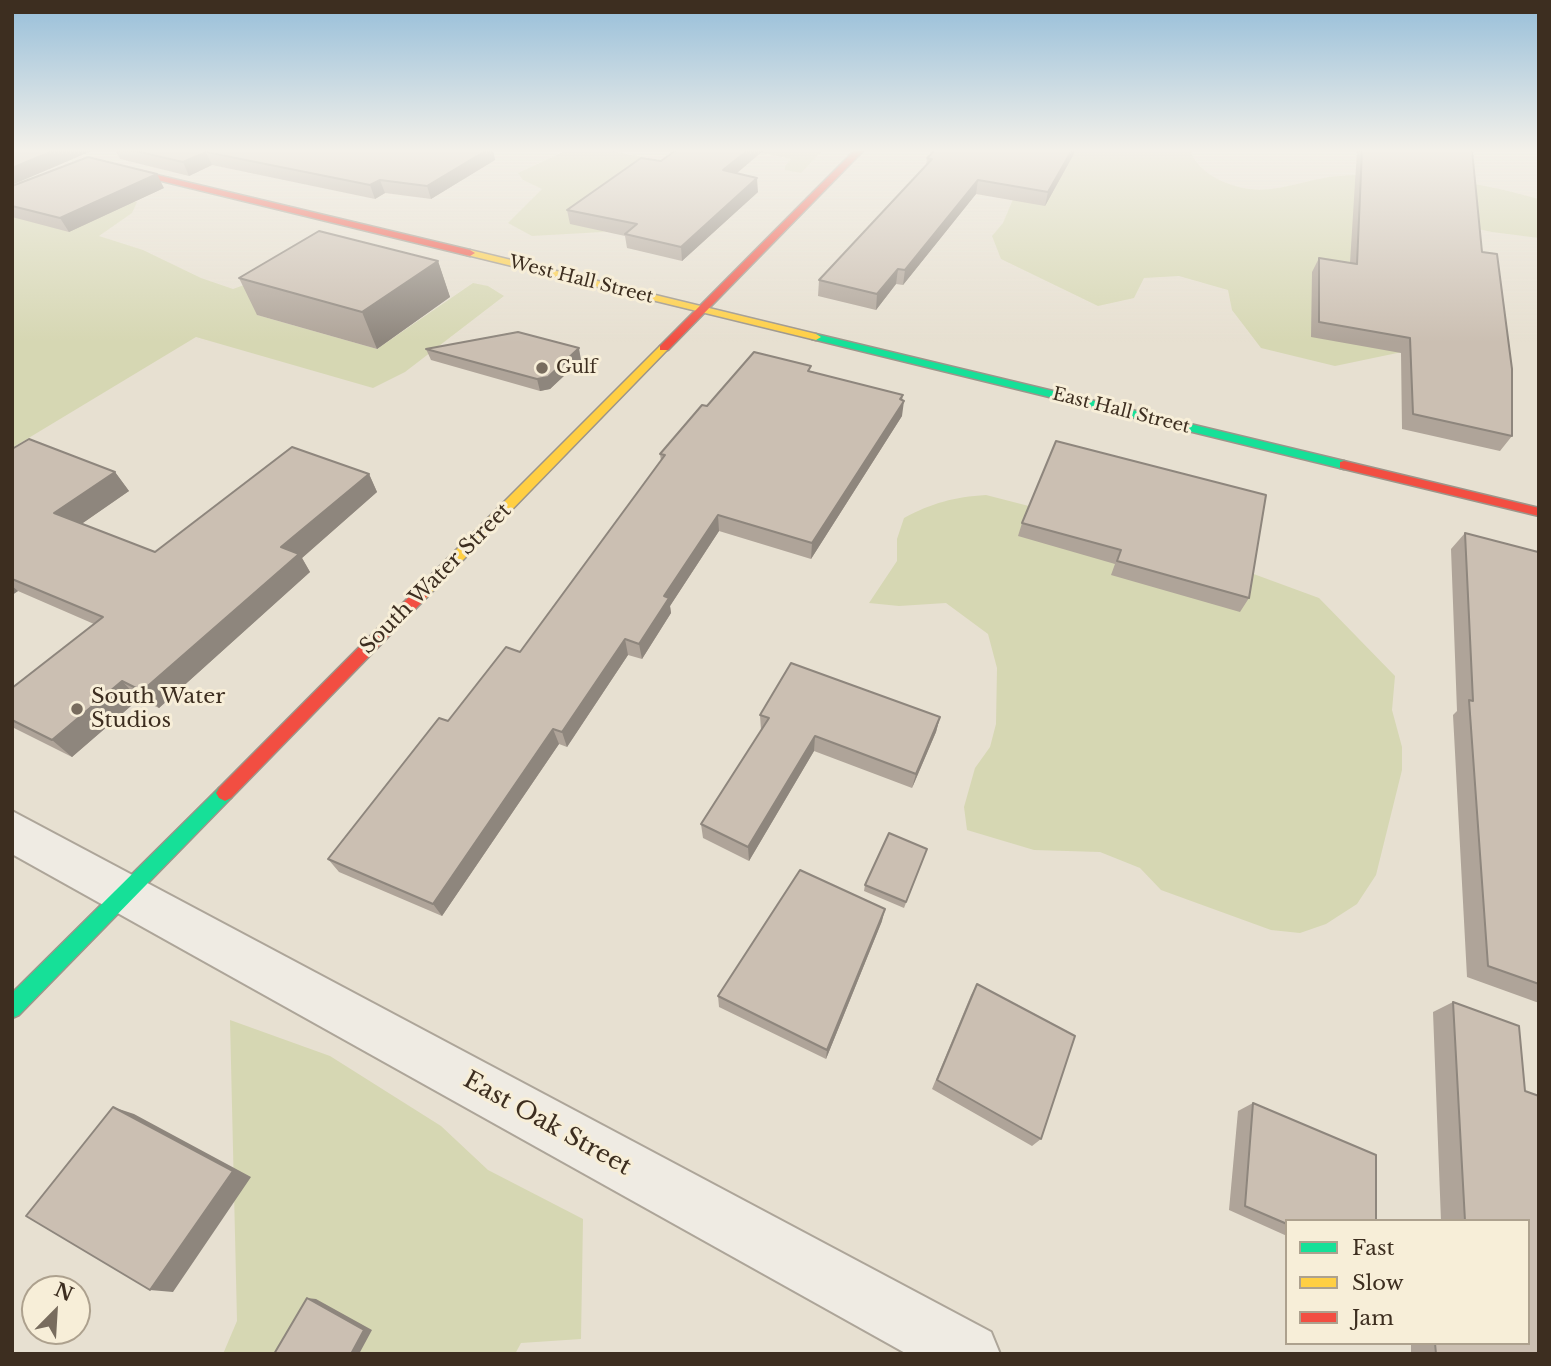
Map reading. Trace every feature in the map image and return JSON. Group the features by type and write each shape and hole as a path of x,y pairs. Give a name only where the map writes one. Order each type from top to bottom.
{"street":[{"name":"West Hall Street","path":"308,214 703,310"},
{"name":"South Water Street","path":"12,1008 797,214"},
{"name":"East Hall Street","path":"703,310 1539,512"},
{"name":"East Oak Street","path":"12,831 969,1354"}],"green space":[{"path":"12,214 131,214 99,236 143,250 201,278 233,289 312,260 262,300 257,315 377,349 473,283 488,286 504,296 405,372 373,388 196,337 12,448"},
{"path":"517,214 629,214 624,224 602,232 532,236 508,223"},
{"path":"1007,214 1539,214 1539,238 1492,232 1427,218 1402,352 1335,366 1261,348 1232,310 1228,290 1179,276 1144,278 1134,298 1098,306 1001,259 992,236"},
{"path":"986,495 1161,540 1319,598 1395,676 1392,710 1402,747 1402,770 1376,875 1357,904 1326,924 1300,933 1271,930 1161,890 1140,868 1100,852 1034,850 967,830 964,807 975,768 990,747 996,724 997,668 988,634 946,603 899,606 869,603 897,561 897,539 904,518 944,502"},
{"path":"230,1020 330,1056 441,1126 488,1170 583,1219 581,1339 521,1343 515,1354 223,1354 237,1321"}],"building":[{"path":"43,214 69,214 60,218"},
{"path":"586,214 718,214 681,247 625,234 637,224"},
{"path":"881,214 951,214 905,270 898,269 877,294 819,280"},
{"path":"1359,214 1478,214 1482,252 1497,254 1512,369 1512,436 1413,414 1410,338 1319,322 1319,258 1357,264"},
{"path":"319,231 438,261 362,312 239,278"},
{"path":"518,332 579,348 548,377 537,379 426,349"},
{"path":"754,352 811,366 808,371 903,395 900,399 904,401 812,543 718,515 664,596 669,598 639,644 625,639 562,732 553,729 433,904 328,859 439,718 448,721 506,647 520,652 665,455 660,454 702,405 707,406"},
{"path":"29,439 115,472 54,513 155,552 292,447 369,474 281,547 299,554 142,691 122,681 52,740 12,720 12,688 103,617 12,579 12,449"},
{"path":"1056,441 1266,495 1249,598 1117,561 1121,550 1022,523"},
{"path":"1465,533 1538,552 1539,984 1488,966 1469,700 1473,701"},
{"path":"791,663 940,717 916,774 815,736 748,847 701,824 769,718 760,715"},
{"path":"889,833 927,849 906,902 865,885"},
{"path":"800,870 885,909 827,1050 718,996"},
{"path":"977,984 1075,1036 1041,1139 937,1080"},
{"path":"1453,1002 1519,1026 1525,1091 1539,1096 1539,1354 1436,1354 1435,1345 1530,1345 1530,1219 1465,1219"},
{"path":"1253,1103 1376,1155 1376,1219 1285,1219 1285,1223 1245,1206"},
{"path":"113,1107 233,1171 150,1290 26,1216"},
{"path":"307,1298 364,1330 351,1354 274,1354"}],"traffic: fast":[{"path":"816,337 1344,465"},
{"path":"12,1008 225,793"}],"traffic: slow":[{"path":"470,253 816,337"},
{"path":"421,594 664,348"}],"traffic: jam":[{"path":"308,214 470,253"},
{"path":"664,348 797,214"},
{"path":"1344,465 1539,512"},
{"path":"225,793 421,594"}],"place":[{"name":"Gulf","path":"542,368"},
{"name":"South Water Studios","path":"77,709"}]}
